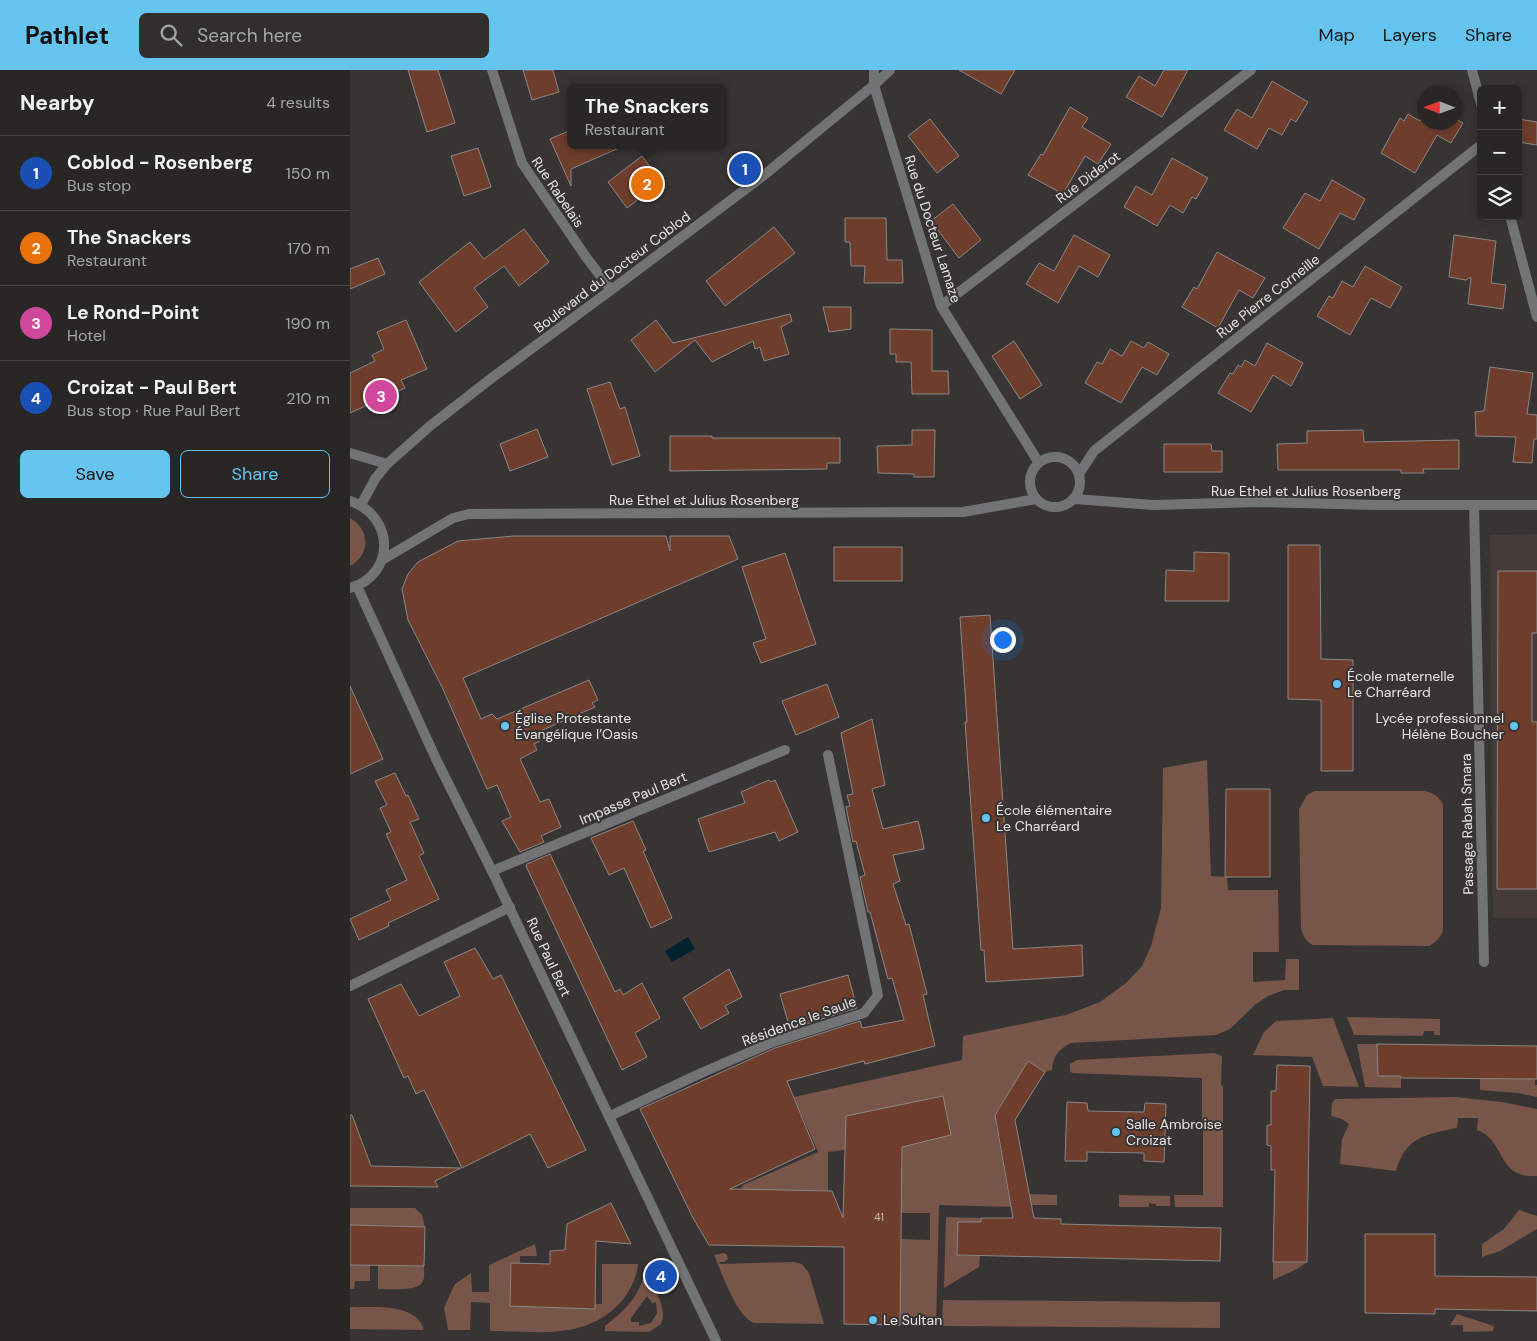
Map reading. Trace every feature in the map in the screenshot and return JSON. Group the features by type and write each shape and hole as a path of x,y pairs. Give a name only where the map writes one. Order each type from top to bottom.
{"street":[{"name":"Rue Rabelais","path":"492,70 522,163 586,257 611,290"},
{"name":"Rue du Docteur Lamaze","path":"874,70 874,85 941,306 1039,463"},
{"name":"Boulevard du Docteur Coblod","path":"361,505 375,478 387,464 430,426 763,176 890,70"},
{"name":"Rue Diderot","path":"941,306 1252,70"},
{"path":"1472,70 1477,89"},
{"name":"Rue Pierre Corneille","path":"1079,474 1094,452 1477,148"},
{"path":"1511,220 1537,317"},
{"path":"350,453 387,464"},
{"path":"1036,499 1030,484 1032,472 1039,463 1050,458 1062,458 1073,464 1079,474 1080,487 1075,499"},
{"name":"Rue Ethel et Julius Rosenberg","path":"382,560 453,518 470,514 963,512 1036,499 1043,505 1051,507 1060,507 1075,499 1153,505 1260,502 1537,505"},
{"path":"350,501 361,505 371,512 379,522 384,541 382,560 376,570 368,579 354,587"},
{"name":"Passage Rabah Smara","path":"1474,505 1484,962"},
{"name":"Rue Paul Bert","path":"354,587 610,1116 716,1341"},
{"name":"Impasse Paul Bert","path":"492,871 785,750"},
{"name":"Résidence le Saule","path":"610,1116 773,1042 864,1013 878,995 828,755"},
{"path":"350,986 510,908"}],"shaded area":[{"path":"350,518 357,523 364,535 365,549 357,561 350,566"},
{"name":"Lycée professionnel Hélène Boucher","path":"1537,534 1537,918 1493,918 1490,535"},
{"path":"1207,760 1211,876 1227,877 1228,890 1278,890 1279,952 1253,952 1253,982 1285,980 1286,959 1299,959 1299,990 1284,990 1268,996 1256,1004 1230,1029 1216,1035 1071,1043 1057,1054 1052,1070 1045,1072 1028,1061 999,1108 1015,1120 996,1124 1009,1198 1029,1194 1057,1195 1057,1205 1013,1205 1013,1207 939,1205 936,1326 900,1325 901,1239 930,1240 930,1213 900,1213 845,1150 828,1152 828,1190 791,1190 751,1209 741,1186 818,1152 794,1097 962,1060 963,1036 1066,1015 1100,1002 1126,983 1142,966 1151,946 1161,908 1163,768"},
{"path":"1315,791 1425,791 1440,799 1443,804 1443,931 1434,943 1429,946 1313,945 1306,940 1301,928 1299,809 1307,795"},
{"path":"1347,1017 1440,1019 1440,1035 1434,1035 1434,1031 1424,1031 1423,1036 1354,1035"},
{"path":"1333,1018 1359,1087 1323,1086 1312,1057 1253,1055 1264,1032 1276,1021"},
{"path":"1357,1044 1377,1044 1378,1076 1401,1076 1401,1088 1365,1087"},
{"path":"1214,1053 1222,1056 1223,1123 1202,1122 1202,1078 1072,1073 1070,1071 1070,1064 1077,1060"},
{"path":"1480,1079 1535,1079 1537,1097 1518,1093 1480,1090"},
{"path":"1456,1097 1502,1102 1537,1109 1537,1176 1524,1175 1514,1171 1493,1142 1477,1130 1478,1118 1458,1118 1457,1128 1427,1135 1411,1144 1400,1160 1396,1171 1340,1164 1342,1139 1349,1124 1342,1119 1331,1116 1332,1103 1335,1099"},
{"path":"1203,1130 1223,1130 1223,1207 1175,1207 1174,1195 1203,1195"},
{"path":"1119,1195 1170,1196 1170,1206 1156,1206 1156,1204 1149,1203 1149,1207 1119,1207"},
{"path":"350,1208 415,1208 422,1215 425,1227 350,1225"},
{"path":"1519,1210 1537,1216 1537,1229 1500,1251 1482,1257 1482,1244 1504,1229"},
{"path":"946,1217 981,1218 981,1222 958,1222 957,1255 980,1256 979,1267 944,1288"},
{"path":"535,1244 537,1256 520,1256 520,1263 511,1264 510,1306 595,1309 595,1304 602,1304 602,1264 638,1264 635,1279 621,1302 607,1314 592,1323 576,1328 543,1332 490,1331 490,1303 471,1302 470,1330 448,1330 444,1308 455,1284 471,1273 472,1292 489,1292 489,1265"},
{"path":"724,1253 728,1259 724,1262 719,1262 720,1264 793,1262 802,1264 809,1273 824,1324 754,1323 747,1319 730,1293 714,1255"},
{"path":"1273,1262 1307,1262 1297,1269 1273,1280"},
{"path":"350,1265 370,1265 370,1281 355,1281 354,1289 350,1289"},
{"path":"378,1265 424,1266 424,1279 421,1285 416,1287 378,1289"},
{"path":"648,1277 660,1300 663,1312 661,1324 649,1332 605,1331 605,1326 623,1311 633,1299 643,1279","holes":["647,1296 652,1303 656,1302 657,1313 651,1323 639,1326 639,1322 631,1322 631,1318"]},
{"path":"943,1300 1220,1302 1220,1328 942,1326"},
{"path":"350,1307 381,1307 403,1311 419,1321 424,1330 350,1329"},
{"path":"1457,1314 1494,1326 1493,1331 1463,1332 1463,1325 1450,1325"}],"water":[{"path":"688,937 695,949 672,962 665,951"}],"building":[{"path":"408,70 438,70 455,123 427,132"},
{"path":"523,70 553,70 559,92 532,100"},
{"path":"959,70 1015,70 1001,94"},
{"path":"1164,70 1188,70 1162,117 1126,97 1139,76 1155,86"},
{"path":"1272,81 1308,102 1296,122 1291,119 1282,135 1269,128 1257,149 1224,130 1237,109 1252,118"},
{"path":"1070,107 1088,118 1082,127 1111,144 1098,164 1085,156 1063,194 1028,175 1041,154 1043,155"},
{"path":"1408,114 1417,119 1417,130 1459,130 1451,143 1437,135 1415,173 1381,153 1400,118 1404,121"},
{"path":"930,119 959,156 937,173 908,136"},
{"path":"1522,120 1537,122 1537,145 1522,143"},
{"path":"567,132 567,149 617,149 571,169 571,186 550,139"},
{"path":"478,148 491,187 464,196 451,156"},
{"path":"642,156 661,182 627,208 608,182"},
{"path":"1172,158 1208,178 1196,199 1192,197 1183,213 1170,205 1157,226 1124,207 1136,186 1152,195"},
{"path":"1332,180 1365,199 1354,220 1340,213 1319,249 1283,228 1305,193 1320,201"},
{"path":"953,204 981,240 959,258 931,221"},
{"path":"845,218 886,218 887,260 902,260 903,283 864,283 865,266 851,266 850,242 845,242"},
{"path":"774,227 795,253 725,306 706,281"},
{"path":"524,229 549,262 519,286 504,266 474,288 488,307 456,332 419,282 470,242 484,259"},
{"path":"1074,235 1110,255 1098,277 1079,266 1058,303 1026,284 1039,263 1054,271"},
{"path":"1454,235 1496,241 1491,283 1506,285 1503,309 1468,304 1471,277 1466,280 1449,277"},
{"path":"1217,252 1265,278 1253,298 1239,290 1218,328 1182,307 1194,287 1197,289"},
{"path":"378,258 385,274 350,289 350,269"},
{"path":"1365,266 1402,287 1390,308 1371,298 1350,335 1317,316 1329,296 1333,298 1342,281 1353,287"},
{"path":"823,307 851,307 851,329 829,332"},
{"path":"790,314 792,321 781,327 789,354 764,361 760,347 755,349 753,341 712,362 695,340 655,372 631,340 656,320 673,343"},
{"path":"406,320 427,369 401,380 405,388 350,413 350,373 375,361 372,355 384,349 377,332"},
{"path":"890,329 932,330 932,371 948,371 949,394 912,394 911,362 896,362 896,354 890,354"},
{"path":"1014,341 1042,385 1020,399 992,356"},
{"path":"1131,341 1144,348 1148,342 1169,354 1157,375 1142,367 1121,403 1085,383 1097,362 1102,364 1110,349 1122,356"},
{"path":"1267,343 1303,363 1291,386 1273,375 1251,412 1218,393 1230,373 1233,374 1238,365 1241,367 1245,360 1255,366"},
{"path":"1490,367 1533,373 1527,414 1537,415 1537,439 1534,439 1532,463 1513,462 1516,437 1476,436 1475,412 1484,411"},
{"path":"610,382 620,409 625,407 640,456 612,465 587,389"},
{"path":"537,429 548,457 510,471 500,444"},
{"path":"912,430 935,430 934,477 914,477 914,474 878,473 877,446 912,445"},
{"path":"1363,430 1364,442 1459,440 1459,469 1423,469 1424,473 1401,473 1401,470 1278,470 1277,444 1307,443 1307,431"},
{"path":"670,436 712,436 712,438 840,438 840,463 827,463 827,469 670,471"},
{"path":"1164,444 1211,444 1212,451 1222,451 1222,472 1164,472"},
{"path":"514,536 666,536 670,551 670,536 729,536 738,559 463,678 481,719 492,714 497,719 589,680 598,700 592,703 595,707 536,733 540,741 534,744 537,750 520,759 540,802 549,799 561,827 541,836 544,842 520,852 502,821 511,817 497,785 487,789 442,687 408,620 402,589 408,574 418,562 458,541"},
{"path":"1288,545 1320,545 1321,659 1353,660 1353,771 1321,771 1321,700 1288,699"},
{"path":"834,547 902,547 902,581 834,581"},
{"path":"1194,552 1229,553 1229,601 1165,601 1166,570 1194,571"},
{"path":"785,553 816,644 761,663 753,643 766,639 742,567"},
{"name":"Lycée professionnel Hélène Boucher","path":"1498,571 1537,571 1537,633 1532,633 1532,722 1537,722 1537,889 1497,889"},
{"path":"990,615 1013,949 1082,945 1083,976 986,982 984,950 981,950 965,722 967,722 960,617"},
{"path":"827,684 839,717 796,735 782,701"},
{"path":"350,686 383,759 350,774"},
{"path":"872,719 885,785 872,789 883,829 918,821 922,837 924,849 893,855 900,881 893,884 906,925 909,924 927,994 923,995 935,1046 865,1064 864,1061 787,1081 815,1149 730,1189 832,1191 843,1218 846,1116 943,1096 951,1135 902,1147 900,1325 844,1324 844,1247 709,1245 693,1218 640,1109 775,1048 860,1021 862,1028 904,1020 892,978 888,979 870,912 868,912 860,877 865,875 856,841 853,842 846,807 850,806 847,795 853,794 841,733"},
{"path":"395,773 419,819 410,822 424,853 419,856 439,899 388,923 389,926 359,940 350,919 391,900 386,890 407,880 386,834 391,832 380,808 387,805 375,781"},
{"path":"769,780 771,782 775,780 798,832 779,841 775,832 709,852 698,819 745,803 741,792"},
{"path":"1226,789 1270,789 1270,877 1225,877"},
{"path":"633,821 646,850 643,851 672,918 651,928 624,868 609,875 591,838"},
{"path":"550,854 615,992 620,989 623,995 642,983 660,1018 635,1033 647,1057 622,1070 526,866"},
{"path":"475,948 493,979 501,975 586,1150 548,1168 530,1134 462,1168 424,1090 416,1094 408,1076 404,1078 368,999 401,984 419,1016 460,996 444,962"},
{"path":"729,969 742,997 725,1006 729,1013 701,1029 683,998"},
{"path":"848,975 857,1008 790,1029 780,994"},
{"path":"1377,1044 1537,1046 1537,1079 1401,1078 1400,1076 1378,1076"},
{"path":"1028,1061 1045,1072 1015,1120 1034,1218 1061,1219 1061,1224 1221,1228 1220,1261 957,1255 958,1222 981,1222 981,1218 1013,1218 995,1115"},
{"path":"1277,1065 1310,1066 1307,1262 1273,1262 1275,1170 1271,1170 1271,1146 1267,1145 1267,1125 1271,1125 1271,1091 1276,1091"},
{"name":"Salle Ambroise Croizat","path":"1067,1102 1087,1103 1088,1111 1144,1112 1145,1103 1166,1104 1164,1162 1144,1161 1144,1153 1087,1152 1087,1161 1065,1161"},
{"path":"350,1115 352,1115 371,1166 461,1168 435,1181 438,1187 350,1186"},
{"path":"611,1203 631,1244 596,1241 595,1309 510,1306 511,1263 550,1264 550,1251 565,1250 567,1224"},
{"path":"350,1225 425,1227 424,1266 350,1265"},
{"path":"1365,1234 1435,1234 1435,1276 1537,1277 1537,1311 1435,1309 1435,1314 1365,1313"}],"place":[{"name":"Coblod - Rosenberg","path":"745,169"},
{"name":"The Snackers","path":"647,184"},
{"name":"Le Rond-Point","path":"381,396"},
{"name":"École maternelle Le Charréard","path":"1337,684"},
{"name":"Église Protestante Évangélique l’Oasis","path":"505,726"},
{"name":"Lycée professionnel Hélène Boucher","path":"1514,726"},
{"name":"École élémentaire Le Charréard","path":"986,818"},
{"name":"Salle Ambroise Croizat","path":"1116,1132"},
{"name":"Croizat - Paul Bert","path":"661,1276"},
{"name":"Le Sultan","path":"873,1320"}]}
